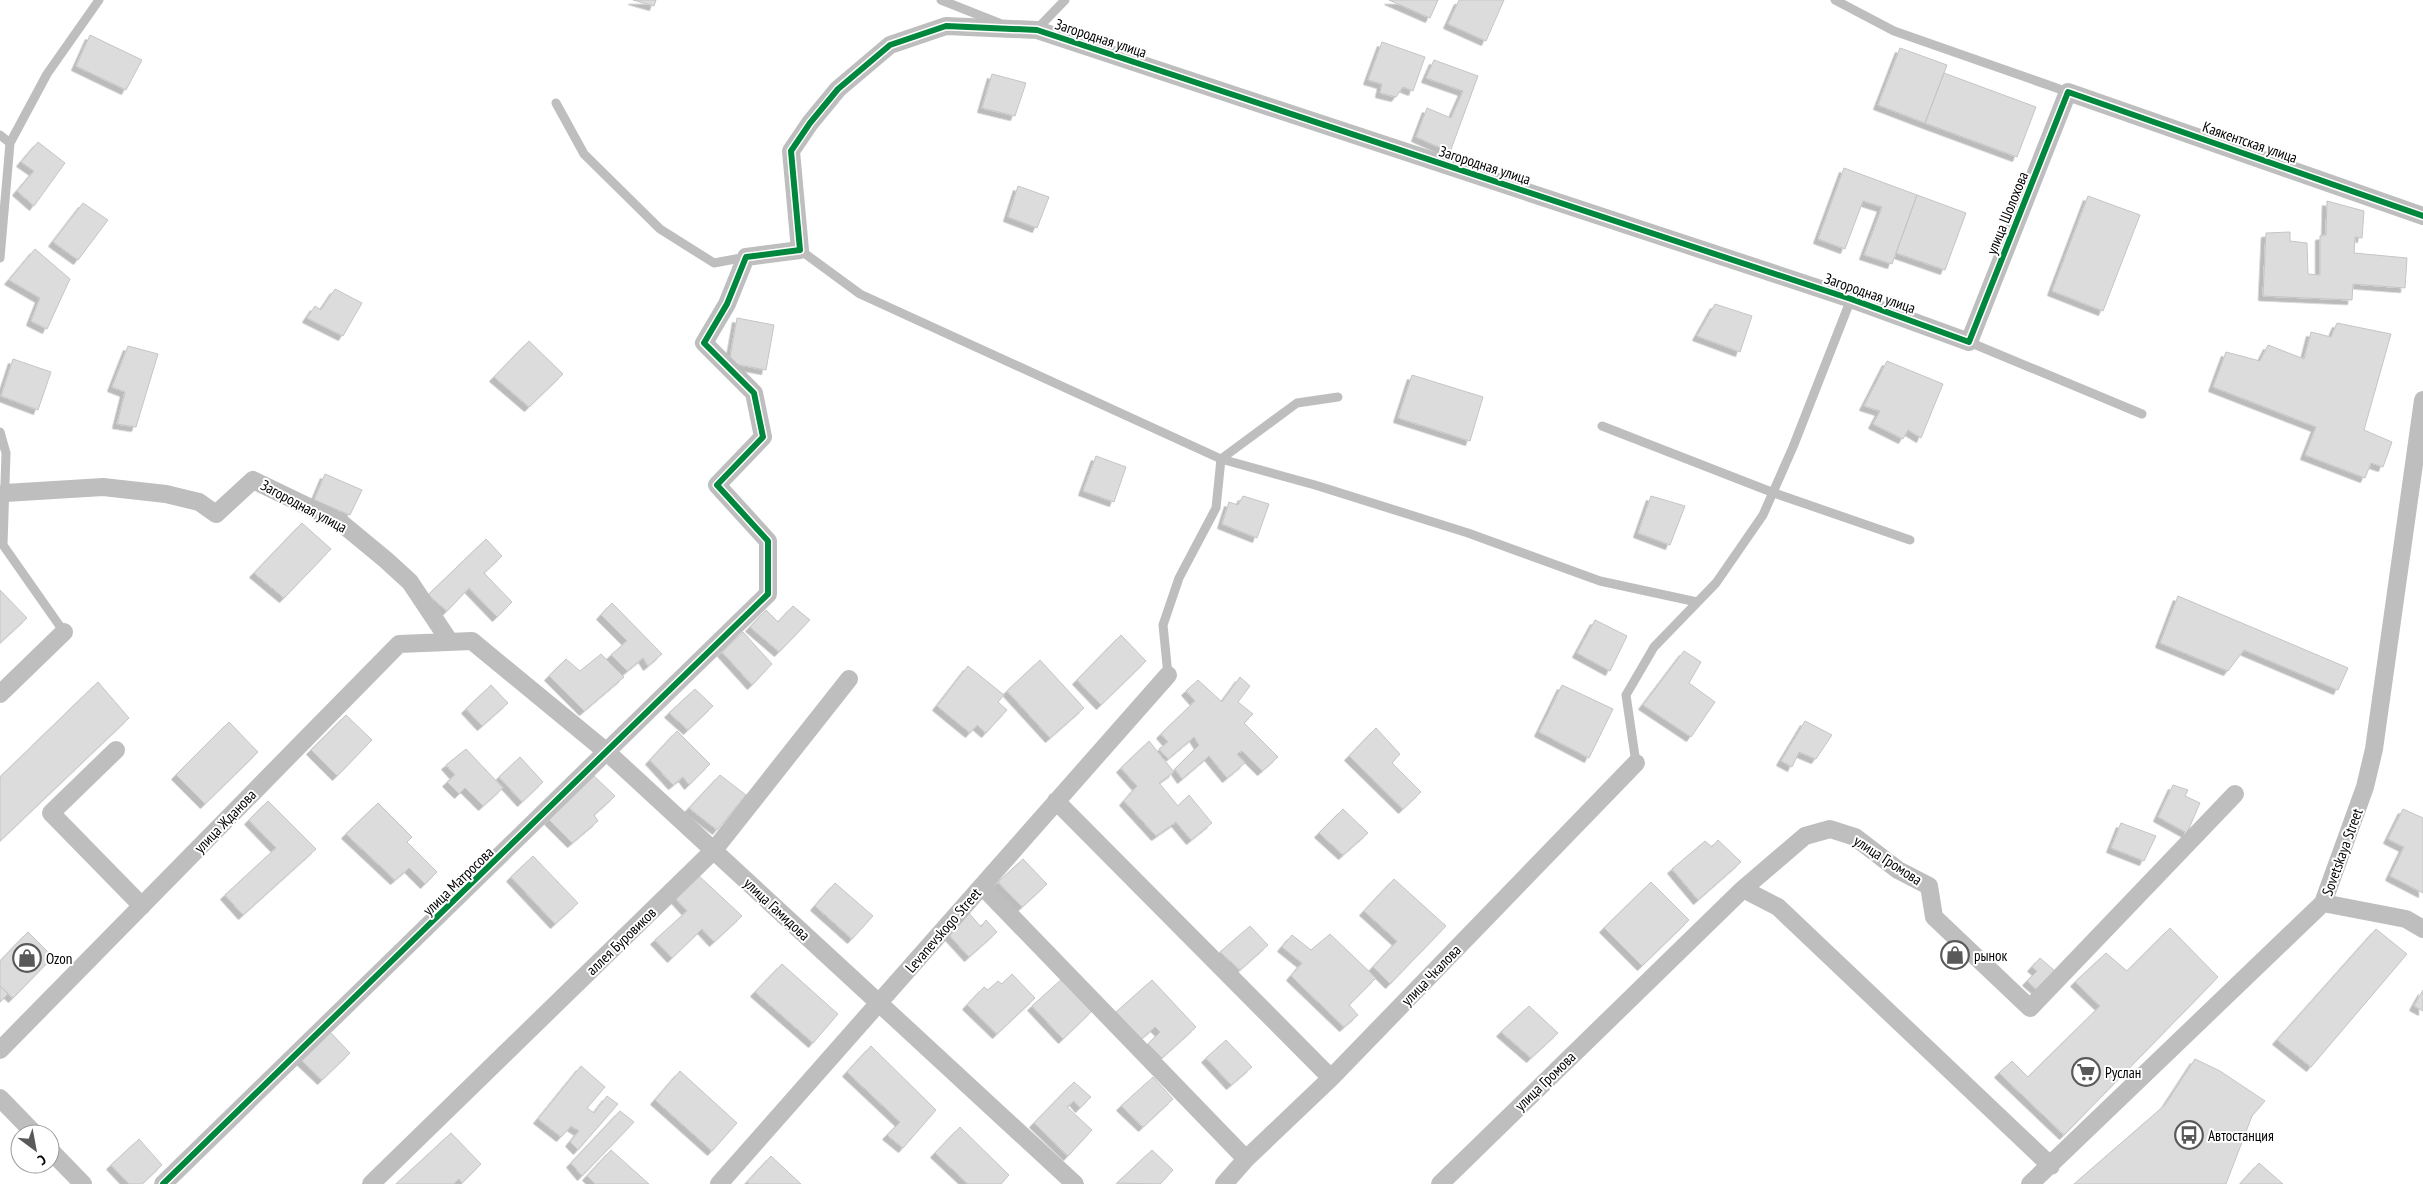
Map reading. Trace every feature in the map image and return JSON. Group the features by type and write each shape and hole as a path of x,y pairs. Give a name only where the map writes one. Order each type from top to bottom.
{"street":[{"name":"Загородная улица","path":"800,250 791,152 810,123 838,89 890,45 946,26 1037,30 1851,299 1969,342"},
{"name":"Каякентская улица","path":"2068,92 2423,216"},
{"name":"улица Шолохова","path":"1969,342 2068,92"},
{"path":"746,257 800,250"},
{"name":"улица Матросова","path":"164,1184 608,753 768,594 768,541 717,485 763,437 754,393 704,343 727,304 746,257"},
{"name":"Sovetskaya Street","path":"2030,1184 2051,1166 2323,903 2365,787 2374,749 2423,400"},
{"name":"Загородная улица","path":"5,493 103,487 166,494 199,502 216,514 253,480 340,522 410,582 450,642"},
{"path":"0,694 64,632"},
{"name":"улица Жданова","path":"0,1050 399,644 472,641"},
{"name":"улица Гамидова","path":"472,641 608,753 1075,1184"},
{"name":"Levanevskogo Street","path":"718,1184 1168,675"},
{"name":"аллея Буровиков","path":"371,1184 714,850 849,679"},
{"path":"116,750 51,813 142,906"},
{"name":"улица Чкалова","path":"1224,1184 1246,1159 1331,1078 1636,763"},
{"name":"улица Громова","path":"1440,1184 1743,889 1805,836 1830,829 1855,837 1898,870 1928,886 1934,917 2030,1008 2235,794"},
{"path":"1056,801 1331,1078"},
{"path":"982,886 1246,1159"},
{"path":"1743,889 1778,907 2051,1166"},
{"path":"2323,903 2406,918 2423,929"},
{"path":"0,1098 25,1124"},
{"path":"60,1160 83,1184"}],"lane":[{"path":"0,258 10,143 47,74 99,0"},
{"path":"941,0 997,23 1037,30 1065,0"},
{"path":"1835,0 1894,31 2068,92"},
{"path":"556,103 584,154 660,229 714,263 746,257"},
{"path":"0,135 10,143"},
{"path":"800,250 860,294 1221,458 1468,533 1600,580 1697,602"},
{"path":"1636,763 1626,695 1654,647 1716,583 1764,515 1851,299"},
{"path":"1969,342 2142,414"},
{"path":"1168,675 1163,625 1179,578 1216,508 1221,458 1296,403 1338,397"},
{"path":"1602,426 1774,493 1910,540"},
{"path":"0,432 6,452 3,545 64,632"}],"building":[{"path":"633,0 656,0 654,6"},
{"path":"1389,0 1438,0 1430,18"},
{"path":"1459,0 1504,0 1486,41 1448,24"},
{"path":"90,35 142,60 126,90 76,66"},
{"path":"1382,42 1425,57 1413,91 1403,87 1396,97 1380,93 1382,84 1368,80"},
{"path":"1900,48 1947,65 1925,123 1878,105"},
{"path":"1434,60 1478,76 1450,152 1416,137 1427,108 1451,118 1463,91 1426,78"},
{"path":"1944,73 2036,107 2017,157 1925,123"},
{"path":"992,74 1026,83 1015,116 982,108"},
{"path":"38,142 65,163 34,206 17,191 34,171 21,162"},
{"path":"1844,168 1917,195 1892,264 1864,255 1882,207 1863,201 1845,249 1818,239"},
{"path":"1018,186 1049,197 1037,228 1008,217"},
{"path":"1917,195 1966,213 1945,270 1896,253"},
{"path":"2088,196 2140,215 2103,311 2052,291"},
{"path":"2327,201 2364,211 2362,238 2355,237 2354,253 2407,258 2405,288 2353,284 2352,300 2263,296 2266,233 2290,232 2290,241 2307,243 2308,274 2320,275 2320,236 2326,235"},
{"path":"83,203 108,220 78,260 53,242"},
{"path":"35,249 70,279 47,329 31,321 40,298 9,280"},
{"path":"335,289 362,303 343,336 307,318 315,306 321,310"},
{"path":"1715,304 1752,316 1740,352 1697,336"},
{"path":"737,318 774,325 766,370 729,363"},
{"path":"2337,323 2391,334 2364,430 2392,442 2383,467 2371,463 2365,478 2305,455 2316,427 2213,387 2226,352 2260,361 2268,345 2304,359 2311,332 2331,337"},
{"path":"529,341 563,374 529,407 494,377"},
{"path":"128,346 158,354 136,427 117,424 125,392 112,387"},
{"path":"13,359 51,372 38,410 1,396"},
{"path":"1887,361 1943,384 1921,438 1908,430 1903,439 1873,424 1880,411 1864,406"},
{"path":"1412,375 1483,397 1470,441 1398,418"},
{"path":"1096,456 1126,467 1114,502 1083,491"},
{"path":"325,474 362,490 350,515 314,500"},
{"path":"1243,496 1269,504 1257,538 1222,524 1229,502 1238,505"},
{"path":"1651,496 1685,506 1670,545 1638,533"},
{"path":"302,523 331,549 284,598 254,573"},
{"path":"486,539 502,556 484,573 512,602 497,617 469,588 447,611 428,595"},
{"path":"0,590 27,618 0,643"},
{"path":"2178,596 2348,668 2338,690 2244,650 2228,671 2160,643"},
{"path":"612,603 662,654 648,666 643,658 627,671 611,655 627,641 601,615"},
{"path":"793,606 810,620 779,652 750,627 766,610 778,622"},
{"path":"1595,620 1627,636 1610,671 1577,653"},
{"path":"743,632 772,664 752,685 722,652"},
{"path":"1121,635 1146,661 1101,705 1077,680"},
{"path":"1684,651 1701,662 1689,683 1715,702 1691,737 1643,705"},
{"path":"601,654 624,677 584,711 549,676 566,659 580,671"},
{"path":"1040,660 1084,708 1050,738 1007,691"},
{"path":"968,666 1004,695 998,702 1007,710 986,733 977,725 970,733 937,706"},
{"path":"1240,677 1250,686 1238,702 1253,714 1244,723 1278,757 1262,771 1242,751 1237,754 1245,763 1227,778 1209,756 1182,779 1175,769 1199,745 1194,737 1168,759 1159,749 1168,742 1161,734 1195,701 1186,691 1198,680 1222,702"},
{"path":"98,682 129,718 0,841 0,777"},
{"path":"491,685 508,703 482,726 466,709"},
{"path":"1562,685 1613,709 1589,758 1539,732"},
{"path":"695,689 713,706 688,730 669,713"},
{"path":"346,715 372,740 337,776 311,750"},
{"path":"1805,721 1832,735 1816,759 1799,752 1792,767 1781,761"},
{"path":"229,722 258,752 205,804 176,775"},
{"path":"1376,728 1400,754 1392,763 1421,792 1403,809 1349,756"},
{"path":"677,731 710,764 689,785 683,777 673,785 650,760"},
{"path":"1149,741 1174,772 1159,783 1178,806 1189,795 1212,823 1191,840 1176,822 1156,836 1124,801 1137,786 1121,768"},
{"path":"466,749 503,788 483,806 465,788 459,794 447,782 455,775 446,765"},
{"path":"520,757 543,782 522,802 499,777"},
{"path":"720,775 746,795 717,830 689,808"},
{"path":"594,776 615,796 594,815 598,821 572,843 549,820"},
{"path":"2173,785 2188,790 2185,796 2200,803 2187,833 2158,817"},
{"path":"268,801 316,849 243,915 225,895 276,848 249,820"},
{"path":"378,803 412,837 407,842 437,872 425,884 409,868 395,880 346,834"},
{"path":"1343,809 1368,833 1343,855 1319,833"},
{"path":"2403,809 2423,818 2423,893 2390,876 2404,847 2388,839"},
{"path":"2121,823 2156,836 2144,861 2111,848"},
{"path":"1718,840 1741,862 1698,900 1672,869 1705,841 1712,847"},
{"path":"533,856 578,903 555,924 511,877"},
{"path":"1023,859 1047,884 1022,907 998,882"},
{"path":"698,875 742,916 714,942 702,929 672,958 655,940 687,911 675,898"},
{"path":"1394,879 1446,926 1390,984 1373,967 1397,941 1364,911"},
{"path":"1651,882 1689,920 1642,966 1604,928"},
{"path":"835,883 873,916 852,939 815,906"},
{"path":"968,912 981,927 986,920 997,932 969,957 948,934"},
{"path":"1250,926 1268,945 1240,970 1220,952"},
{"path":"2170,928 2218,977 2064,1135 1999,1073 2012,1061 2028,1077 2100,1006 2075,982 2106,953 2127,971"},
{"path":"2376,929 2407,954 2311,1067 2277,1040"},
{"path":"28,932 53,957 13,998 0,986 0,961"},
{"path":"1330,934 1376,978 1349,1005 1358,1015 1344,1027 1291,976 1302,963 1282,947 1292,935 1311,950"},
{"path":"2040,958 2055,971 2037,990 2027,981 2037,971 2032,967"},
{"path":"782,964 838,1014 813,1043 755,992"},
{"path":"1012,974 1035,998 997,1034 967,1005 984,987 988,990 998,981 1002,984"},
{"path":"1062,979 1093,1010 1063,1039 1032,1006"},
{"path":"1152,980 1196,1027 1162,1058 1148,1044 1160,1032 1155,1027 1140,1040 1115,1013"},
{"path":"0,986 8,994 0,1002"},
{"path":"2423,990 2423,1011 2414,1006"},
{"path":"1529,1006 1558,1033 1531,1058 1501,1032"},
{"path":"330,1032 350,1053 322,1080 301,1060"},
{"path":"1226,1040 1252,1067 1231,1085 1206,1058"},
{"path":"871,1046 936,1110 903,1148 887,1135 900,1122 847,1072"},
{"name":"Автостанция","path":"2195,1059 2220,1071 2265,1101 2252,1116 2226,1184 2074,1184 2165,1105"},
{"path":"581,1066 605,1087 587,1108 594,1113 607,1096 618,1104 578,1150 570,1142 579,1131 571,1126 561,1137 538,1119"},
{"path":"680,1071 737,1123 712,1151 655,1100"},
{"path":"1153,1077 1173,1099 1143,1127 1121,1106"},
{"path":"1074,1082 1091,1097 1080,1108 1074,1101 1067,1107 1092,1130 1068,1156 1034,1123"},
{"path":"620,1111 634,1122 582,1176 571,1163"},
{"path":"960,1127 1009,1175 1001,1184 968,1184 935,1153"},
{"path":"451,1133 481,1164 462,1183 459,1179 453,1184 396,1184"},
{"path":"139,1139 162,1165 142,1184 129,1184 111,1165"},
{"path":"611,1150 649,1184 595,1184 587,1176"},
{"path":"1152,1150 1173,1170 1160,1184 1117,1183"},
{"path":"771,1156 801,1184 750,1184 747,1182"},
{"path":"2259,1163 2283,1184 2240,1184"}],"cycle path":[{"path":"163,1184 768,594 768,541 717,485 763,437 754,393 704,343 727,304 746,257 800,250 791,151 810,123 838,89 890,45 946,26 1037,30 1851,299 1969,342 2068,92 2423,216"}],"place":[{"name":"рынок","path":"1955,955"},
{"name":"Ozon","path":"27,958"},
{"name":"Руслан","path":"2086,1072"},
{"name":"Автостанция","path":"2189,1135"}]}
